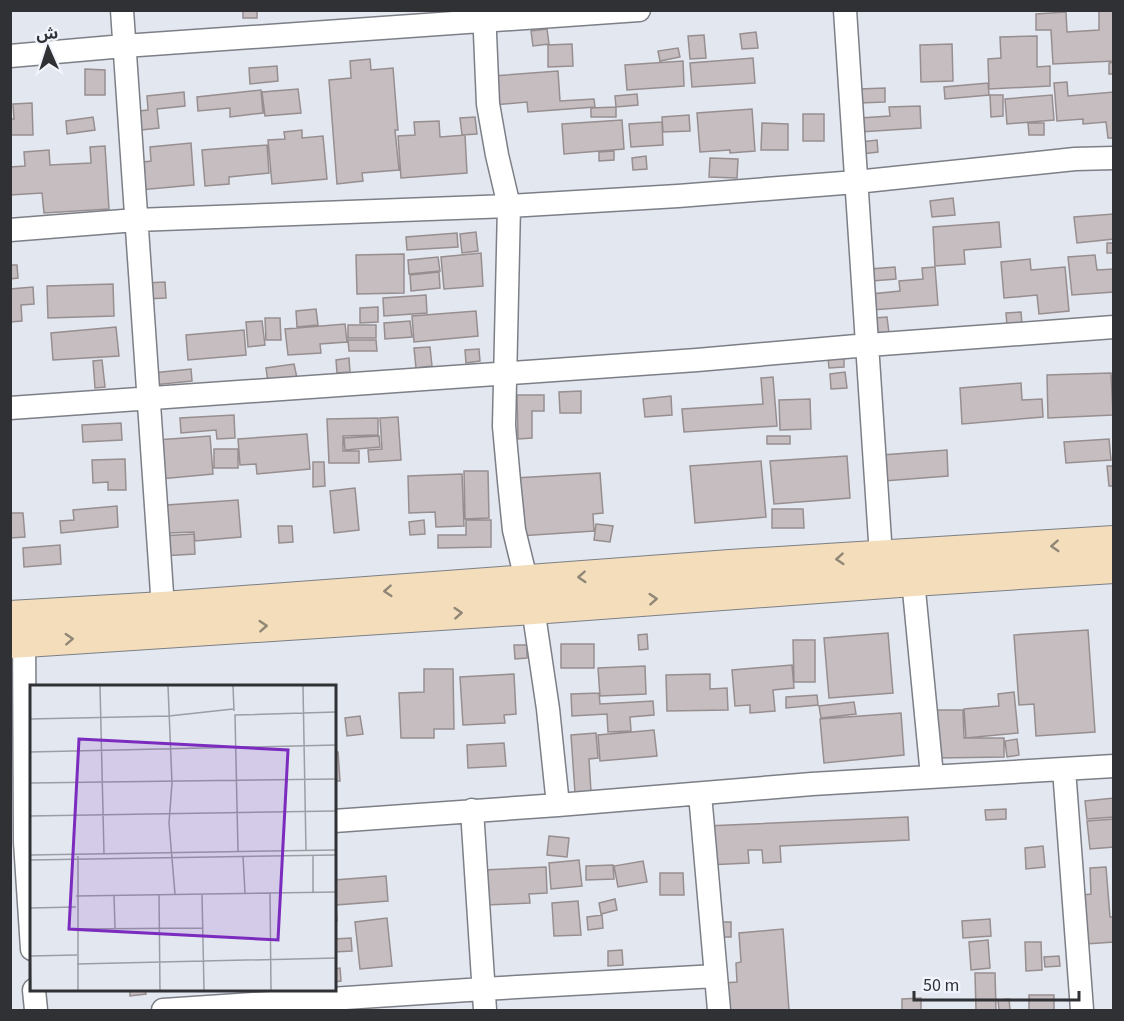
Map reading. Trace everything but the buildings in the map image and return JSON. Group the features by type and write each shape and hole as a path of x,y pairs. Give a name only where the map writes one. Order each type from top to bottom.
{"street":[{"path":"122,10 163,608"},
{"path":"10,56 484,16 639,10"},
{"path":"845,10 881,556"},
{"path":"484,16 488,104 509,206 504,426 509,481 514,530 530,594 548,709 558,805"},
{"path":"10,230 136,220 509,206 678,196 856,182 1076,159 1113,158"},
{"path":"10,408 697,360 1113,327"},
{"path":"18,629 530,594 881,556 1113,542"},
{"path":"18,629 163,608 913,580 1113,567"},
{"path":"913,580 932,776"},
{"path":"18,629 28,842 19,902 30,942"},
{"path":"336,821 812,784 1113,766"},
{"path":"1064,769 1082,1011"},
{"path":"700,794 719,1011"},
{"path":"472,810 484,1000"},
{"path":"163,1011 244,997 484,1000 716,976"},
{"path":"34,991 36,1011"}]}
